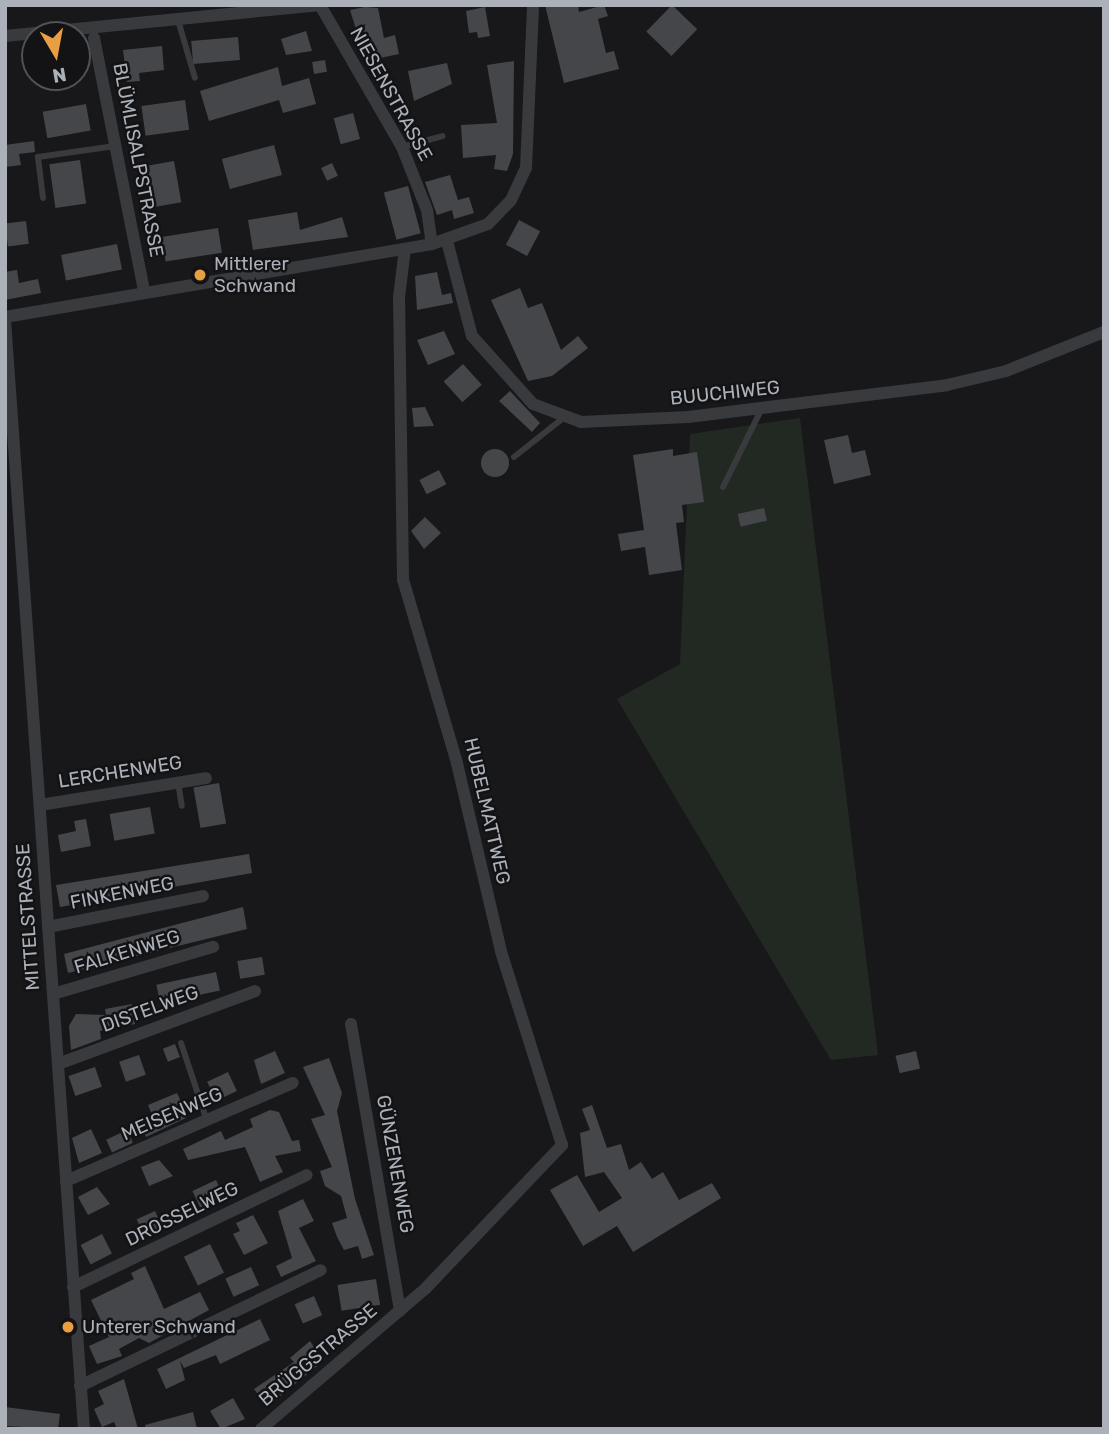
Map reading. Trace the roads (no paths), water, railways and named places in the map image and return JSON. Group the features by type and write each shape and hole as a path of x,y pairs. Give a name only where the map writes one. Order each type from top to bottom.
{"street":[{"path":"5,36 320,5"},
{"name":"NIESENSTRASSE","path":"320,5 402,147 427,210 432,244"},
{"path":"5,318 144,291 447,241 499,214 526,168 533,5"},
{"name":"BLÜMLISALPSTRASSE","path":"94,37 144,291"},
{"path":"447,241 472,336 534,404 562,419"},
{"name":"HUBELMATTWEG","path":"400,1311 562,1145 501,951 457,763 403,580 399,297 405,249"},
{"name":"MITTELSTRASSE","path":"5,318 84,1429"},
{"name":"BUUCHIWEG","path":"562,419 761,409 978,379 1104,332"},
{"name":"LERCHENWEG","path":"40,805 206,778"},
{"name":"FINKENWEG","path":"48,927 203,896"},
{"name":"FALKENWEG","path":"53,994 213,947"},
{"name":"DISTELWEG","path":"58,1064 255,991"},
{"name":"GÜNZENENWEG","path":"351,1024 400,1311"},
{"name":"MEISENWEG","path":"66,1181 293,1083"},
{"name":"DROSSELWEG","path":"74,1287 307,1175"},
{"path":"80,1386 321,1270"},
{"name":"BRÜGGSTRASSE","path":"261,1429 400,1311"}],"lane":[{"path":"178,20 195,78"},
{"path":"402,147 443,136"},
{"path":"43,198 38,157 115,146"},
{"path":"723,487 761,409"},
{"path":"514,457 562,419"},
{"path":"178,782 182,806"},
{"path":"181,1043 207,1121"}],"place":[{"name":"Mittlerer Schwand","path":"200,275"},
{"name":"Unterer Schwand","path":"68,1327"}]}
